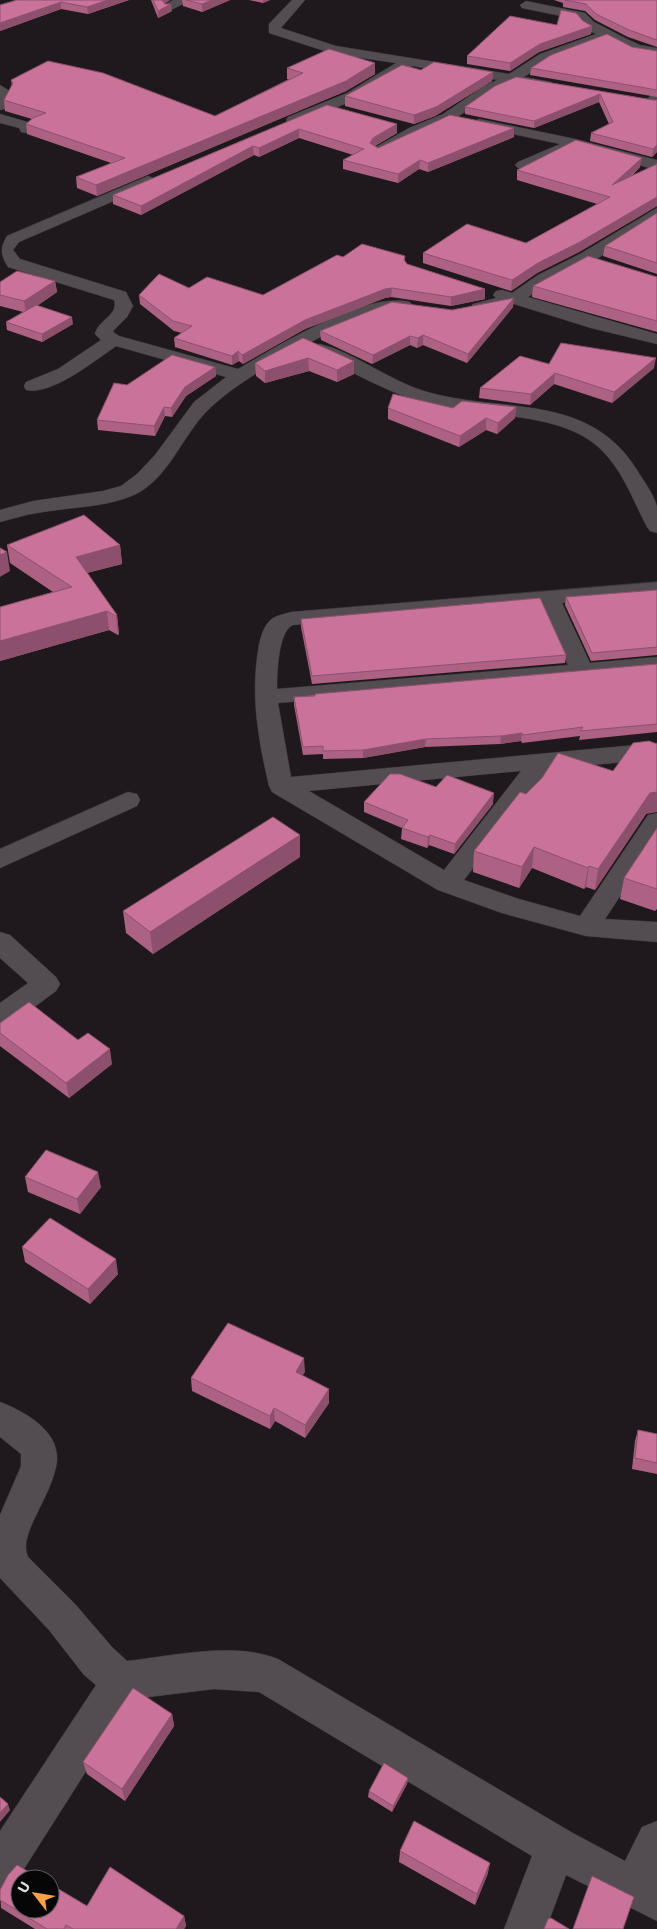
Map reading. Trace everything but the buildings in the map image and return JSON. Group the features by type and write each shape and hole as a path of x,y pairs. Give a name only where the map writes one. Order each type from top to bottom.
{"street":[{"path":"169,6 186,0"},
{"path":"300,0 275,24 274,30 322,47 562,88"},
{"path":"526,5 580,16 588,25 637,49 657,52"},
{"path":"379,151 414,131 448,117 489,89 511,79 554,53 608,34"},
{"path":"281,125 352,96 408,62"},
{"path":"0,89 6,93 0,106"},
{"path":"635,101 655,102"},
{"path":"326,107 352,114"},
{"path":"448,117 575,143 657,164"},
{"path":"0,118 26,126 26,129"},
{"path":"397,126 414,131"},
{"path":"523,165 575,143"},
{"path":"162,175 13,239 4,250 14,263 120,296 124,301 125,308 105,328 104,334 113,340 240,375"},
{"path":"458,312 514,299 544,279 594,261 657,213"},
{"path":"487,291 588,322 657,339"},
{"path":"0,516 34,507 105,497 128,490 144,478 162,459 200,406 240,375 303,341 383,306 399,305 421,308"},
{"path":"33,386 64,373 113,340"},
{"path":"303,341 416,394 452,403 523,411 572,424 610,446 632,480 657,527"},
{"path":"657,588 291,619 279,624 274,632 269,651 265,698 269,735 281,786 447,884 511,906 586,928 657,932"},
{"path":"548,597 582,670"},
{"path":"265,698 657,664"},
{"path":"281,786 657,751"},
{"path":"447,884 541,762"},
{"path":"0,859 128,800"},
{"path":"586,928 657,821"},
{"path":"0,942 46,984 0,1018"},
{"path":"0,1418 28,1436 40,1448 39,1466 8,1538 8,1555 15,1570 62,1618 98,1661 121,1681 214,1670 264,1674 556,1847 646,1894 657,1842"},
{"path":"0,1868 121,1681"},
{"path":"526,1929 556,1847"}]}
